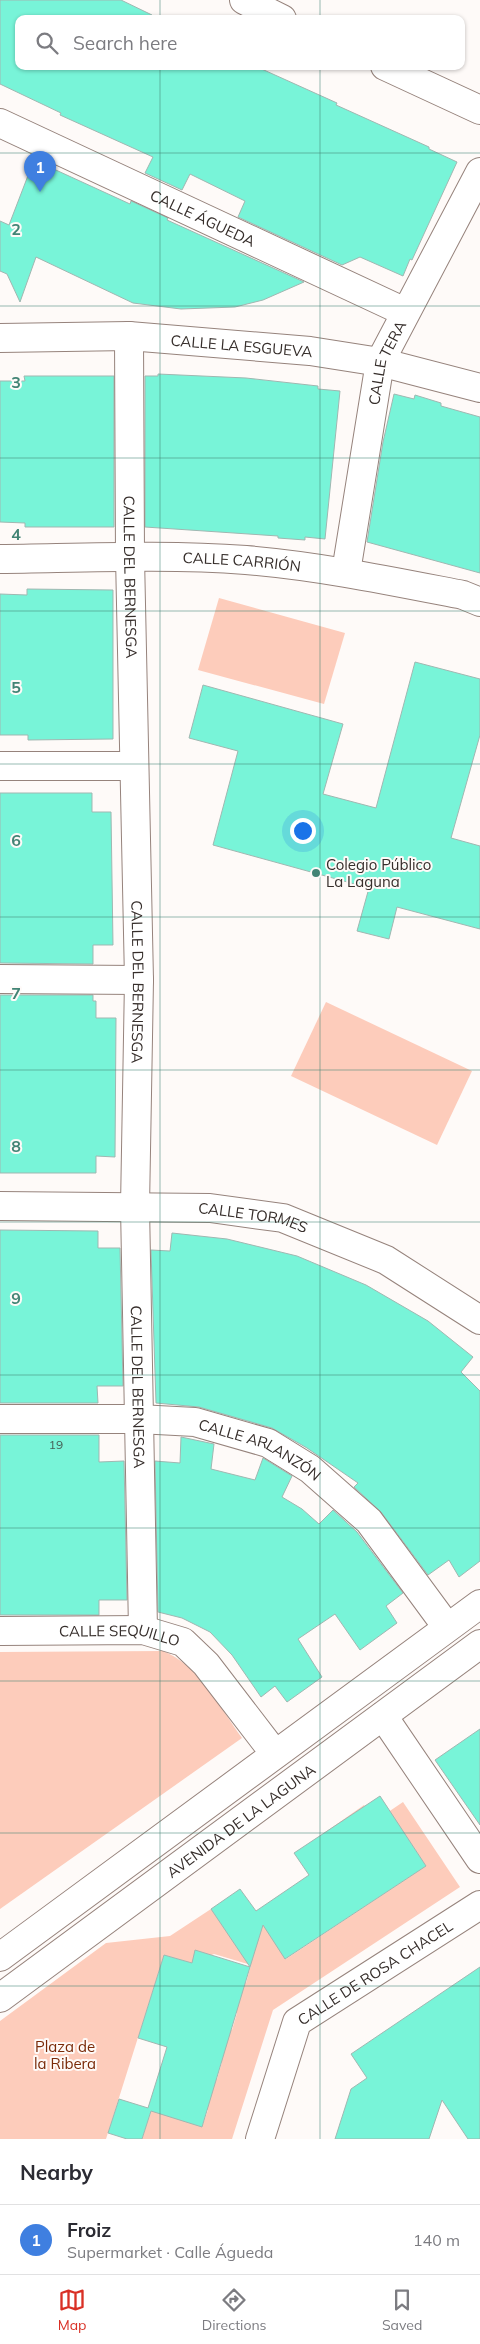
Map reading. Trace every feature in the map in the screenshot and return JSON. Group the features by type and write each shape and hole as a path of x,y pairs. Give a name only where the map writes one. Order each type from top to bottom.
{"street":[{"path":"244,0 274,15"},
{"path":"394,70 480,110"},
{"name":"CALLE ÁGUEDA","path":"0,123 405,312"},
{"name":"CALLE TERA","path":"346,572 380,362 480,172"},
{"name":"CALLE LA ESGUEVA","path":"0,338 129,336 310,351 380,362 480,388"},
{"name":"CALLE DEL BERNESGA","path":"129,336 133,766 139,980 135,1207 143,1630"},
{"name":"CALLE CARRIÓN","path":"0,559 130,557 246,560 346,572 463,595 480,602"},
{"path":"0,766 133,766"},
{"path":"0,979 139,980"},
{"name":"CALLE TORMES","path":"0,1206 210,1208 282,1218 386,1260 480,1320"},
{"name":"CALLE ARLANZÓN","path":"0,1419 138,1419 195,1422 268,1443 310,1469 369,1521 448,1628"},
{"path":"0,1957 480,1604"},
{"name":"CALLE SEQUILLO","path":"0,1631 143,1630 183,1642 206,1664 275,1754"},
{"name":"AVENIDA DE LA LAGUNA","path":"0,1998 480,1644"},
{"path":"383,1716 480,1859"},
{"name":"CALLE DE ROSA CHACEL","path":"260,2139 297,2022 480,1905"}],"green space":[{"path":"219,598 345,633 324,704 198,670"},
{"path":"326,1002 472,1071 437,1145 291,1076"},
{"path":"163,1651 187,1666 208,1688 242,1738 0,1909 0,1652"},
{"name":"Plaza de la Ribera","path":"403,1802 460,1887 273,2010 232,2139 142,2139 152,2109 202,2127 208,2110 202,2108 211,2078 217,2079 222,2062 186,2050 195,2019 232,2030 237,2013 231,2011 240,1981 246,1983 251,1965 214,1954 192,1963 164,1955 106,2139 0,2139 0,2021 106,1943 170,1936 211,1909 230,1937 260,1917 286,1959 426,1866 405,1834 339,1854 324,1833 364,1805 375,1821"}],"building":[{"path":"0,0 121,0 152,15 15,15 15,70 264,70 337,103 336,105 429,147 429,149 457,162 403,276 360,257 342,265 238,217 245,201 190,174 182,190 145,173 153,157 60,115 61,113 0,84"},
{"path":"34,160 130,204 131,201 168,218 167,220 304,282 263,300 235,307 181,309 133,303 36,257 20,302 7,274 0,271 0,221 9,225"},
{"path":"158,374 246,378 318,386 318,389 340,391 325,539 305,537 305,540 278,538 278,536 145,527 145,376 158,376"},
{"path":"24,376 114,376 114,527 25,527 25,523 0,522 0,381 25,381"},
{"path":"394,394 414,399 415,395 441,403 441,406 480,417 480,573 367,542 383,442"},
{"path":"27,589 113,590 113,739 28,740 28,735 0,735 0,594 27,595"},
{"path":"415,662 480,679 480,735 451,838 480,846 480,929 397,907 389,939 357,931 369,888 213,845 238,751 189,738 203,685 343,724 323,794 376,808"},
{"path":"0,793 92,793 92,812 111,812 113,945 93,945 93,964 0,963"},
{"path":"0,995 93,995 93,1001 96,1001 96,1018 116,1018 115,1157 96,1156 96,1173 0,1173"},
{"path":"0,1230 98,1231 98,1248 120,1248 123,1386 97,1386 98,1403 0,1403"},
{"path":"172,1233 227,1239 297,1256 366,1285 428,1321 473,1357 461,1372 480,1391 480,1561 459,1577 449,1560 428,1575 381,1512 354,1487 358,1483 307,1448 272,1428 199,1407 156,1403 151,1250 170,1251"},
{"path":"0,1435 99,1435 99,1462 124,1461 127,1600 99,1600 99,1615 0,1615"},
{"path":"181,1437 214,1444 211,1469 255,1480 263,1458 292,1476 282,1497 302,1509 319,1524 333,1510 357,1532 403,1593 386,1606 397,1623 360,1650 335,1614 298,1639 322,1677 287,1702 275,1686 261,1697 232,1655 210,1632 182,1618 158,1612 155,1461 180,1463"},
{"path":"480,1729 480,1825 435,1760"},
{"path":"380,1796 426,1866 285,1959 263,1925 250,1967 211,1909 240,1889 256,1911 309,1875 294,1853"},
{"path":"195,1950 250,1967 202,2127 151,2111 142,2139 127,2139 108,2133 119,2099 148,2108 167,2047 138,2038 164,1955 192,1963"},
{"path":"480,1967 480,2139 468,2139 442,2100 429,2139 335,2139 351,2089 367,2078 351,2054"}],"place":[{"name":"Froiz","path":"40,192"},
{"name":"Colegio Público La Laguna","path":"316,873"}]}
